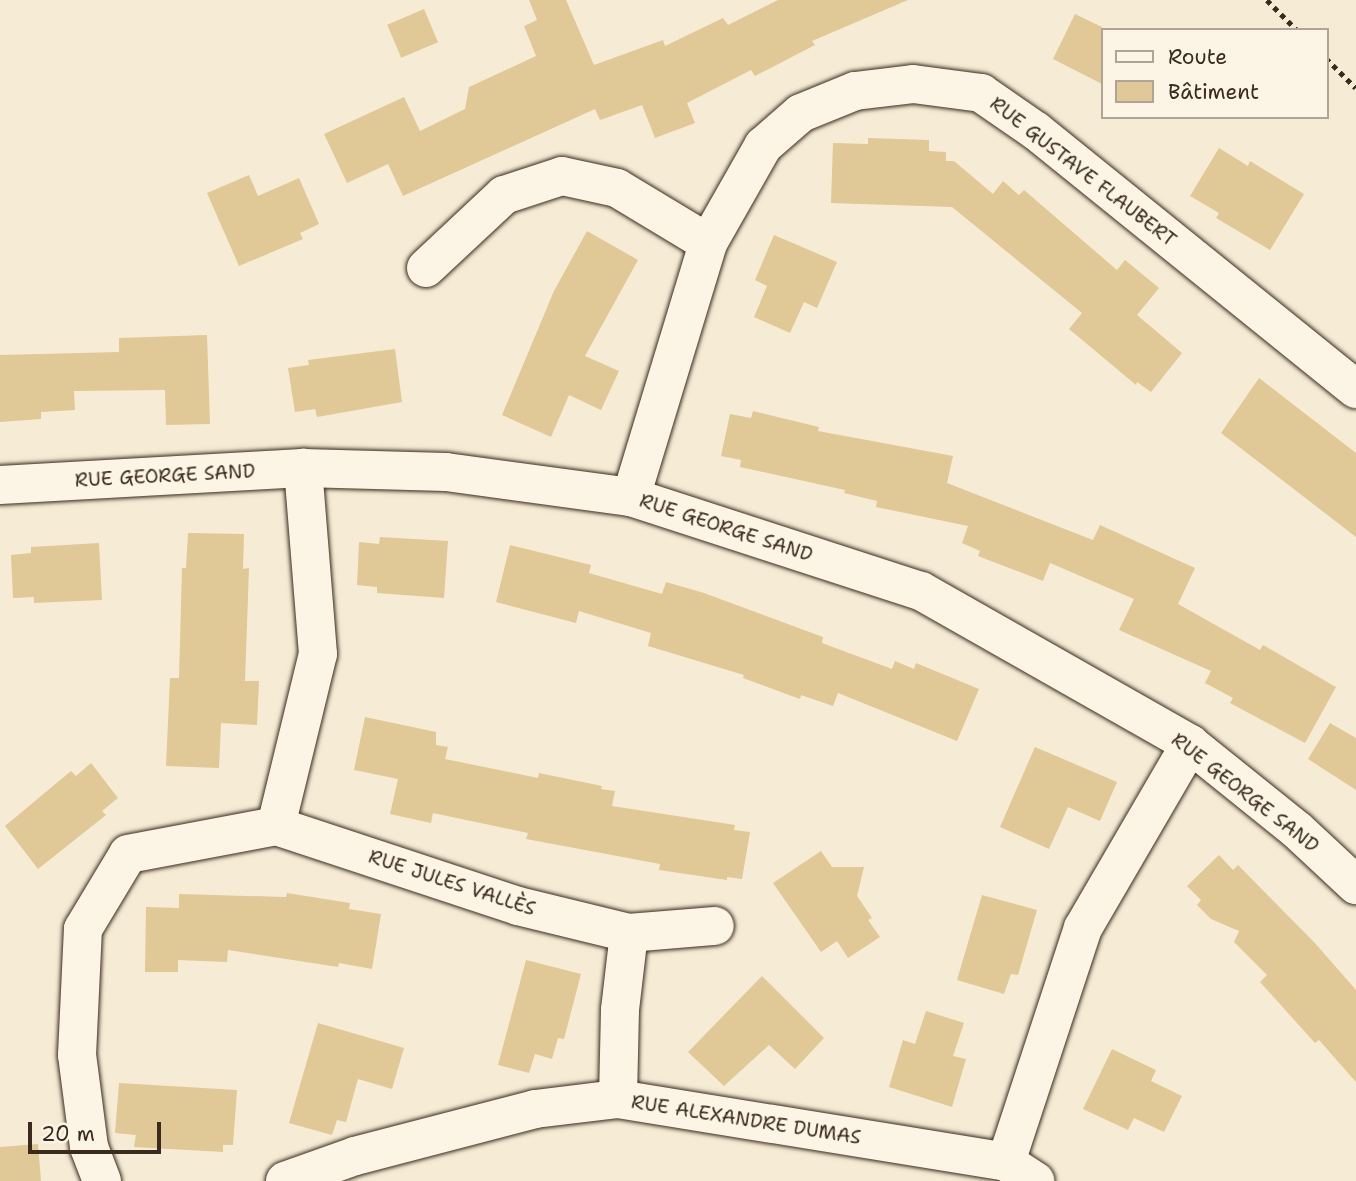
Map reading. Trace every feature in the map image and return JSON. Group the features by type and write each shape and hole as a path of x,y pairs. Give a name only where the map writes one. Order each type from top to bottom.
{"street":[{"name":"RUE GUSTAVE FLAUBERT","path":"631,497 708,243 763,146 801,113 855,91 913,84 981,93 1036,131 1356,390"},
{"path":"426,268 504,195 562,176 617,188 708,243"},
{"path":"276,826 318,654 303,468"},
{"name":"RUE GEORGE SAND","path":"0,485 303,468 446,472 631,497 920,591 1190,744 1297,830 1356,885"},
{"name":"RUE ALEXANDRE DUMAS","path":"285,1181 355,1156 535,1109 618,1099 1021,1171 1083,928 1190,744"},
{"name":"RUE JULES VALLÈS","path":"102,1181 89,1147 77,1055 83,929 128,854 276,826 518,906 629,933 715,926"},
{"path":"618,1099 620,1010 629,933"}],"path":[{"path":"1267,0 1295,28"},
{"path":"1328,60 1356,88"}],"building":[{"path":"529,0 566,0 594,65 663,40 665,46 723,18 728,25 778,0 908,0 812,41 815,45 755,76 751,70 687,103 695,123 655,138 642,105 600,120 595,109 403,196 388,164 347,183 324,134 404,97 420,131 465,109 469,87 536,56 524,26 537,20"},
{"path":"424,9 438,42 401,58 387,25"},
{"path":"1075,14 1102,27 1100,83 1053,59"},
{"path":"868,138 929,140 929,151 946,152 946,161 954,161 993,194 1003,181 1019,195 1024,190 1117,270 1125,260 1159,288 1137,315 1182,353 1151,392 1137,382 1136,385 1069,329 1082,313 952,207 831,203 833,143 868,144"},
{"path":"1219,148 1248,166 1250,161 1304,194 1270,250 1216,218 1219,213 1190,196"},
{"path":"249,175 258,196 299,178 319,224 300,233 303,239 239,266 207,193"},
{"path":"587,231 638,260 585,356 619,371 601,410 569,395 551,437 502,415 554,291"},
{"path":"774,235 837,262 817,308 804,302 790,333 754,317 767,286 755,280"},
{"path":"207,335 210,424 166,425 165,390 74,391 75,410 41,412 41,419 0,422 0,355 119,352 119,338"},
{"path":"395,349 402,402 317,417 315,409 295,412 288,368 309,365 308,360"},
{"path":"1259,378 1356,453 1356,537 1221,433"},
{"path":"753,411 819,427 818,431 953,456 947,483 1093,540 1100,525 1195,568 1178,604 1260,650 1263,645 1336,687 1305,743 1230,703 1233,698 1205,683 1211,671 1119,630 1134,599 1050,563 1043,581 978,556 980,551 962,543 968,526 876,507 877,501 844,493 845,490 740,467 741,460 721,456 730,414 751,418"},
{"path":"188,533 244,534 243,569 249,568 245,681 259,681 257,725 221,723 219,768 166,766 170,678 179,678 182,568 186,568"},
{"path":"380,537 448,541 444,598 377,593 377,587 357,585 359,542 379,544"},
{"path":"99,543 102,600 34,603 34,597 13,598 11,555 31,553 31,547"},
{"path":"510,545 591,565 589,573 662,594 666,582 704,593 823,637 822,643 892,669 895,661 914,669 916,663 979,689 957,741 838,693 833,706 801,695 800,699 743,678 744,675 648,646 651,633 579,611 576,623 496,602"},
{"path":"365,717 436,732 436,745 448,747 445,759 538,778 539,773 602,786 601,789 615,791 612,806 735,825 734,830 750,832 742,879 727,877 727,880 659,870 660,864 526,839 528,833 433,813 431,823 390,814 398,779 354,770"},
{"path":"1330,723 1356,738 1356,790 1308,759"},
{"path":"1035,747 1117,782 1100,821 1068,807 1049,849 1000,827"},
{"path":"91,763 118,798 102,811 106,815 38,869 5,826 71,771 76,776"},
{"path":"821,851 832,867 864,867 857,896 872,918 868,920 880,937 848,958 837,941 821,952 773,883"},
{"path":"1219,855 1233,870 1238,865 1314,942 1356,990 1356,1082 1319,1040 1315,1043 1260,982 1267,975 1234,942 1239,931 1211,919 1197,905 1201,900 1187,886"},
{"path":"287,893 350,903 349,909 381,914 372,969 339,963 338,967 228,950 227,962 178,960 178,972 145,972 146,907 179,908 179,894 286,897"},
{"path":"982,895 1037,910 1018,975 1011,974 1004,994 957,980"},
{"path":"526,960 581,974 564,1039 558,1038 552,1059 535,1054 529,1073 498,1065"},
{"path":"762,976 824,1038 795,1069 769,1045 724,1086 688,1052"},
{"path":"926,1011 964,1023 953,1056 966,1059 952,1107 889,1087 903,1040 915,1044"},
{"path":"318,1023 404,1048 392,1089 358,1079 346,1122 337,1120 332,1135 289,1123"},
{"path":"1112,1049 1156,1070 1151,1081 1182,1096 1164,1132 1134,1118 1128,1130 1083,1109"},
{"path":"119,1083 237,1090 233,1145 223,1145 223,1152 134,1147 136,1135 115,1133"},
{"path":"38,1144 41,1181 0,1181 0,1147"}]}
